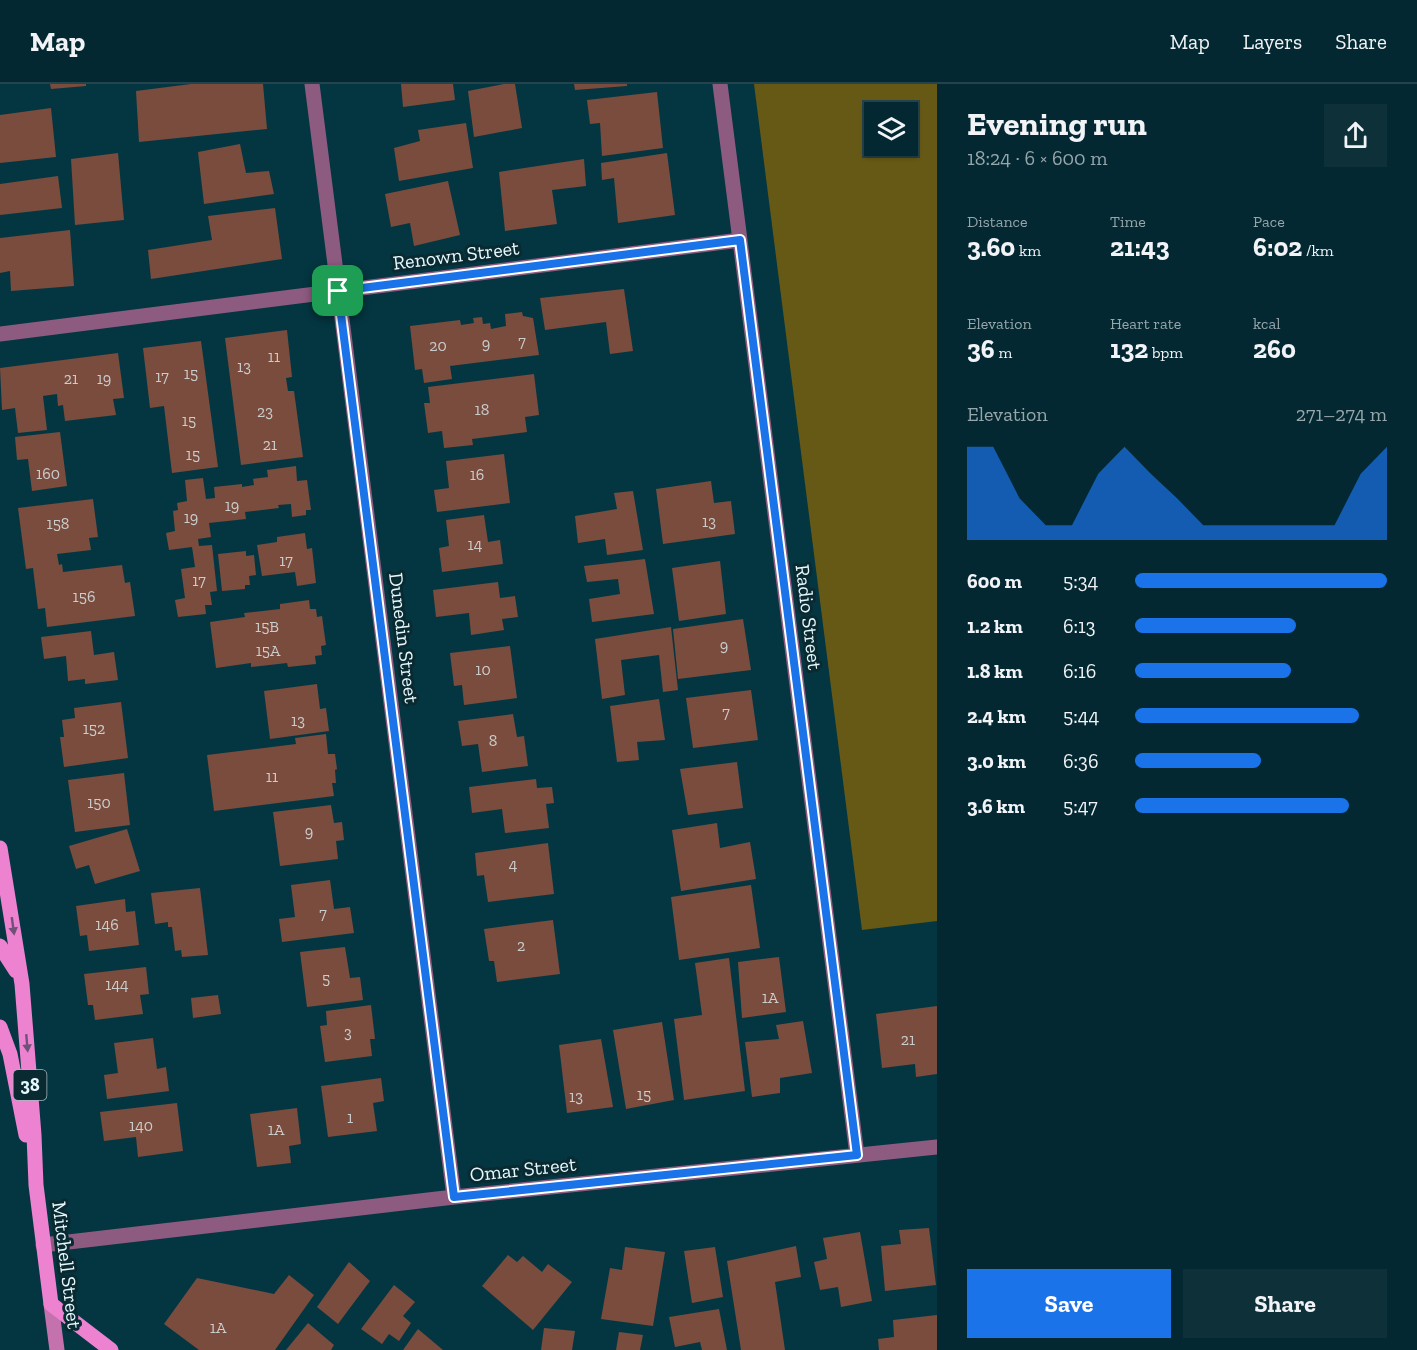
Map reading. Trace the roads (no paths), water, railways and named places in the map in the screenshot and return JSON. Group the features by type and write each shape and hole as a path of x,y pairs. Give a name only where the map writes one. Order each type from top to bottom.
{"main road":[{"name":"Mitchell Street","path":"0,848 22,984 36,1185 51,1304"},
{"name":"Mitchell Street","path":"0,946 22,984"},
{"name":"Mitchell Street","path":"0,1027 10,1054 36,1185"},
{"path":"51,1304 111,1350"}],"street":[{"name":"Dunedin Street","path":"312,84 454,1197"},
{"name":"Radio Street","path":"720,84 857,1155"},
{"name":"Renown Street","path":"0,334 740,240"},
{"name":"Omar Street","path":"43,1245 454,1197 937,1147"},
{"name":"Mitchell Street","path":"51,1304 57,1350"}]}
